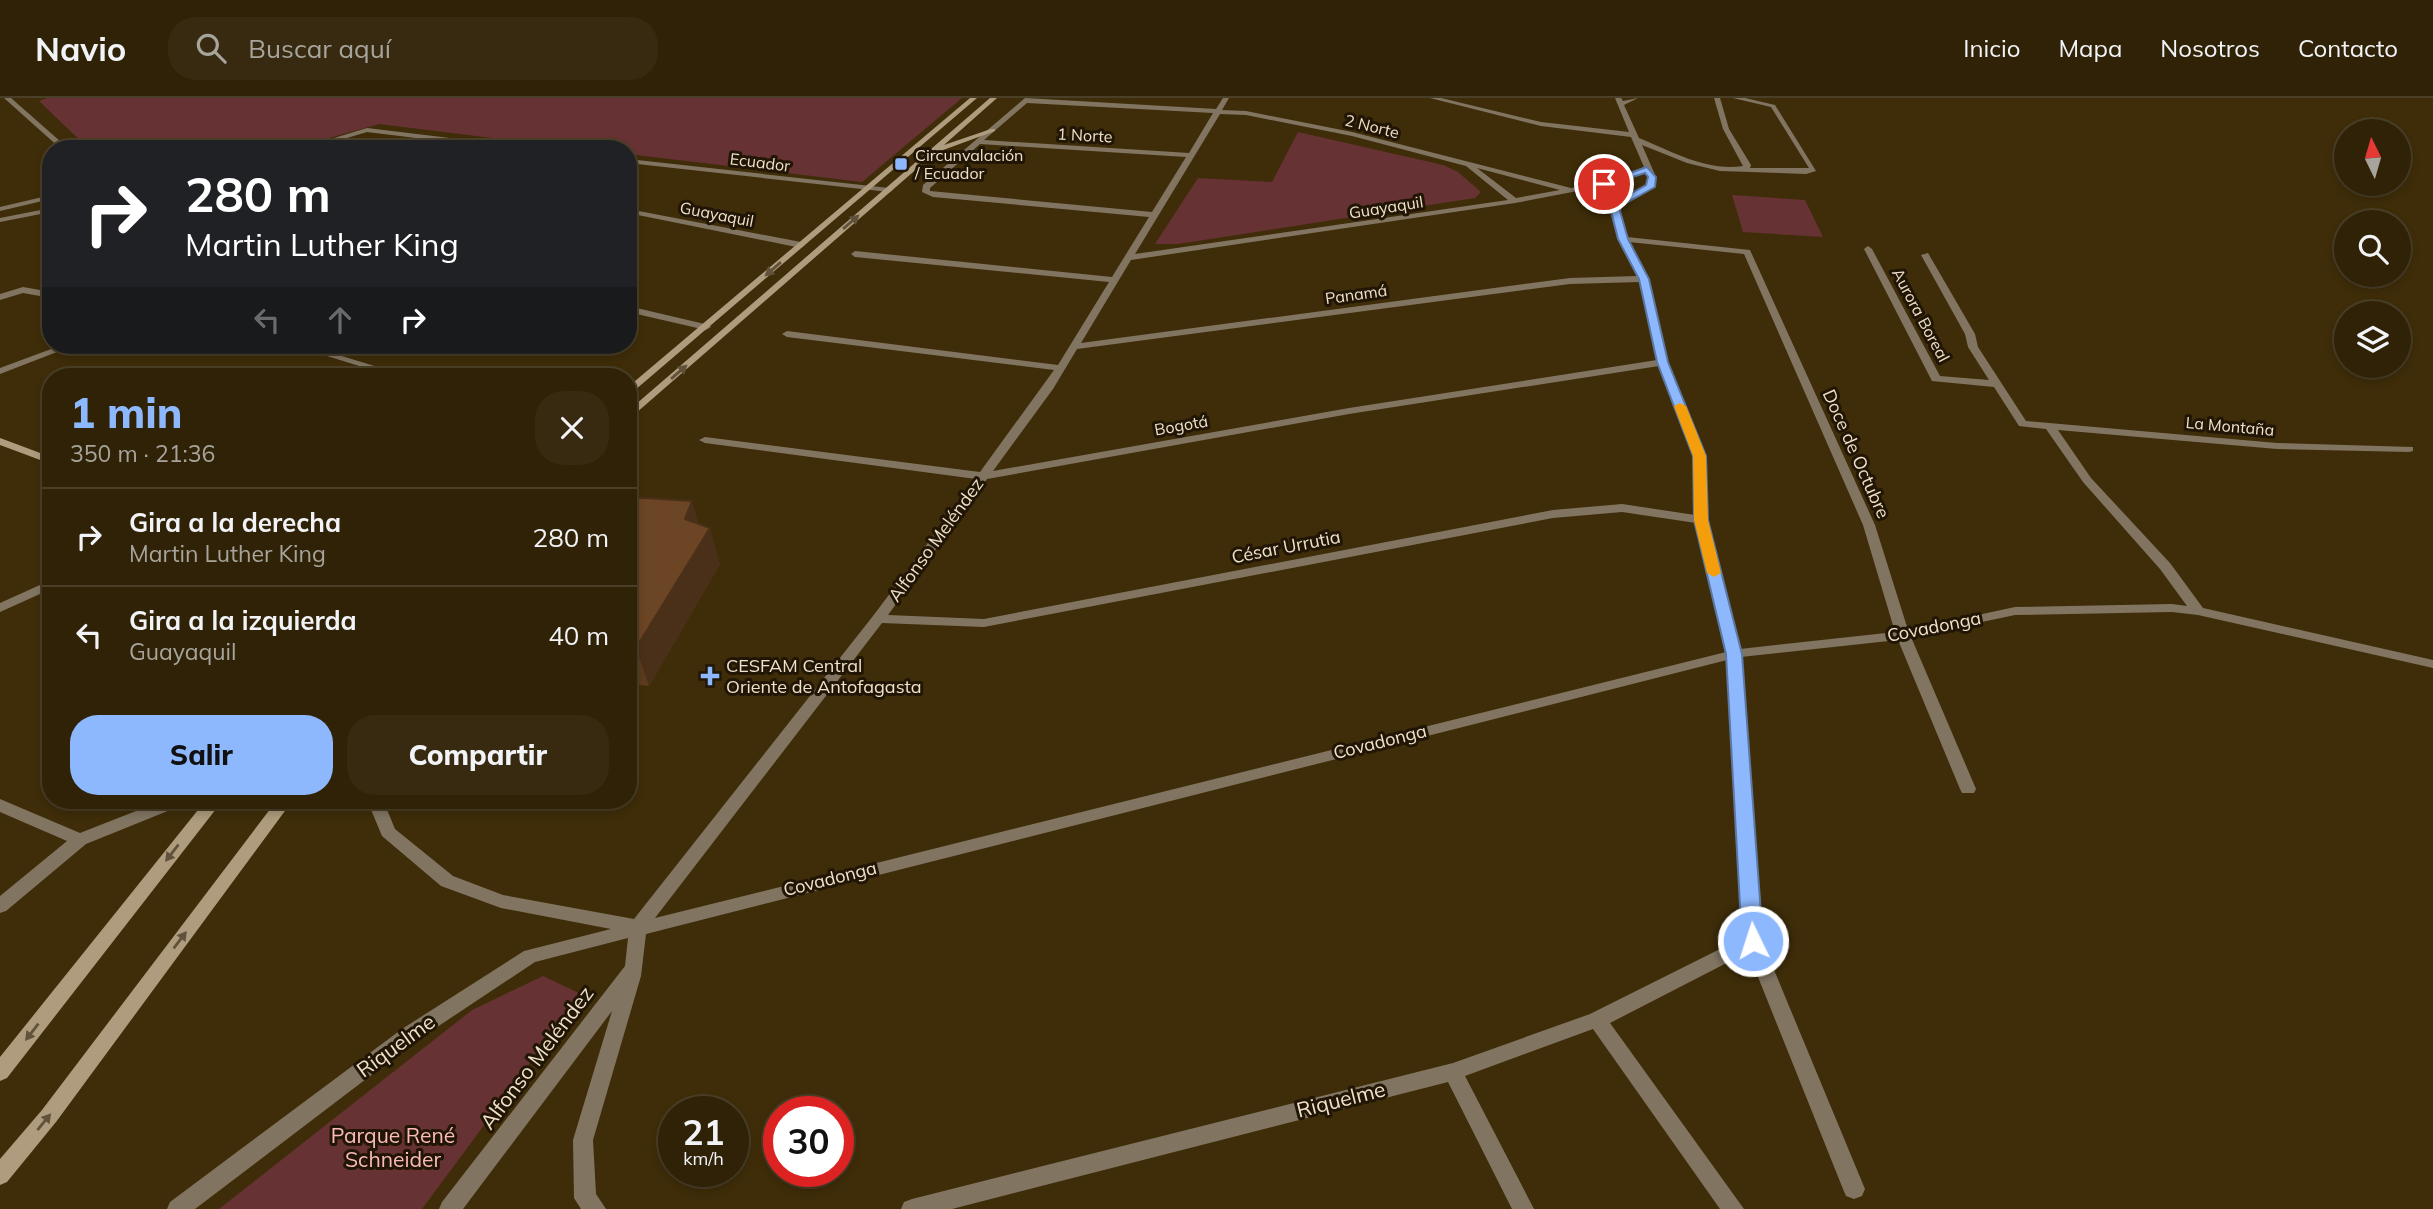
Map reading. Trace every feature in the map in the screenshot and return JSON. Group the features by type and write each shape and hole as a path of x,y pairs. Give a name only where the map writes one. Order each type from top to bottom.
{"main road":[{"path":"637,385 974,98"},
{"path":"637,409 994,98"},
{"path":"931,152 970,141 993,130"},
{"path":"0,441 42,457"},
{"path":"0,1072 208,809"},
{"path":"0,1175 49,1116 278,809"}],"street":[{"path":"7,98 56,140"},
{"path":"1433,98 1541,124 1633,137 1698,164 1742,170 1806,172 1813,169 1773,107 1736,98"},
{"path":"1635,98 1619,101 1652,177 1650,187 1617,205 1615,211 1623,239 1644,279 1662,362 1699,456 1701,520 1734,654 1753,941 1854,1189"},
{"path":"1717,98 1726,129 1747,164 1742,170"},
{"path":"1027,100 926,187 926,192 933,195 1153,215"},
{"name":"2 Norte","path":"1027,100 1222,104 1462,161 1573,191"},
{"name":"Alfonso Meléndez","path":"595,1209 585,1198 583,1140 634,968 638,927 877,620 1060,368 1222,104"},
{"path":"332,140 367,130 450,140"},
{"name":"1 Norte","path":"980,142 1189,155"},
{"name":"2 Norte","path":"1462,161 1515,201"},
{"name":"Ecuador","path":"637,162 889,190"},
{"name":"Guayaquil","path":"1126,258 1515,201 1573,191 1647,169"},
{"path":"0,209 42,199"},
{"path":"0,220 42,211"},
{"name":"Guayaquil","path":"637,213 801,245"},
{"name":"Doce de Octubre","path":"1623,239 1747,252 1869,526 1903,635 1968,789"},
{"name":"Aurora Boreal","path":"1868,249 1936,379 1997,384"},
{"path":"855,254 1113,280"},
{"name":"La Montaña","path":"1925,255 1970,334 1973,347 2023,424 2277,446 2409,449"},
{"name":"Panamá","path":"1072,347 1570,281 1644,279"},
{"path":"0,297 23,290 42,293"},
{"path":"637,311 706,327"},
{"path":"787,334 1060,368"},
{"path":"0,371 46,354"},
{"path":"327,354 375,368"},
{"name":"Bogotá","path":"705,440 983,476 1349,411 1662,362"},
{"path":"2049,426 2087,481 2165,566 2198,611"},
{"name":"César Urrutia","path":"877,620 984,623 1553,514 1622,508 1701,520"},
{"path":"0,608 42,588"},
{"name":"Covadonga","path":"379,809 388,832 447,881 501,901 638,927 1734,654 1903,635 2015,611 2172,608 2198,611 2433,663"},
{"path":"0,805 80,840"},
{"path":"0,906 80,840 156,809"},
{"name":"Riquelme","path":"178,1209 409,1035 530,956 638,927"},
{"name":"Riquelme","path":"912,1209 1454,1072 1597,1020 1753,941"},
{"name":"Alfonso Meléndez","path":"450,1209 634,968"},
{"path":"1597,1020 1733,1209"},
{"path":"1454,1072 1523,1209"}],"green space":[{"path":"47,98 962,98 862,182 637,155 637,140 509,140 379,124 322,140 80,140 39,101"},
{"path":"1298,132 1443,165 1458,172 1481,192 1475,198 1178,244 1155,244 1198,178 1272,182"},
{"path":"1732,195 1805,200 1823,237 1743,232"},
{"name":"Parque René Schneider","path":"543,976 581,994 422,1209 219,1209 472,1010"}],"building":[{"path":"637,498 692,501 685,519 710,528 637,646"}],"slow traffic":[{"path":"1680,406 1699,456 1701,520 1714,573"}],"place":[{"name":"Circunvalación / Ecuador","path":"901,164"},
{"name":"CESFAM Central Oriente de Antofagasta","path":"710,676"}],"route":[{"path":"1604,184 1647,169 1652,177 1650,187 1617,205 1615,211 1623,239 1644,279 1662,362 1699,456 1701,520 1734,654 1753,941"}]}
